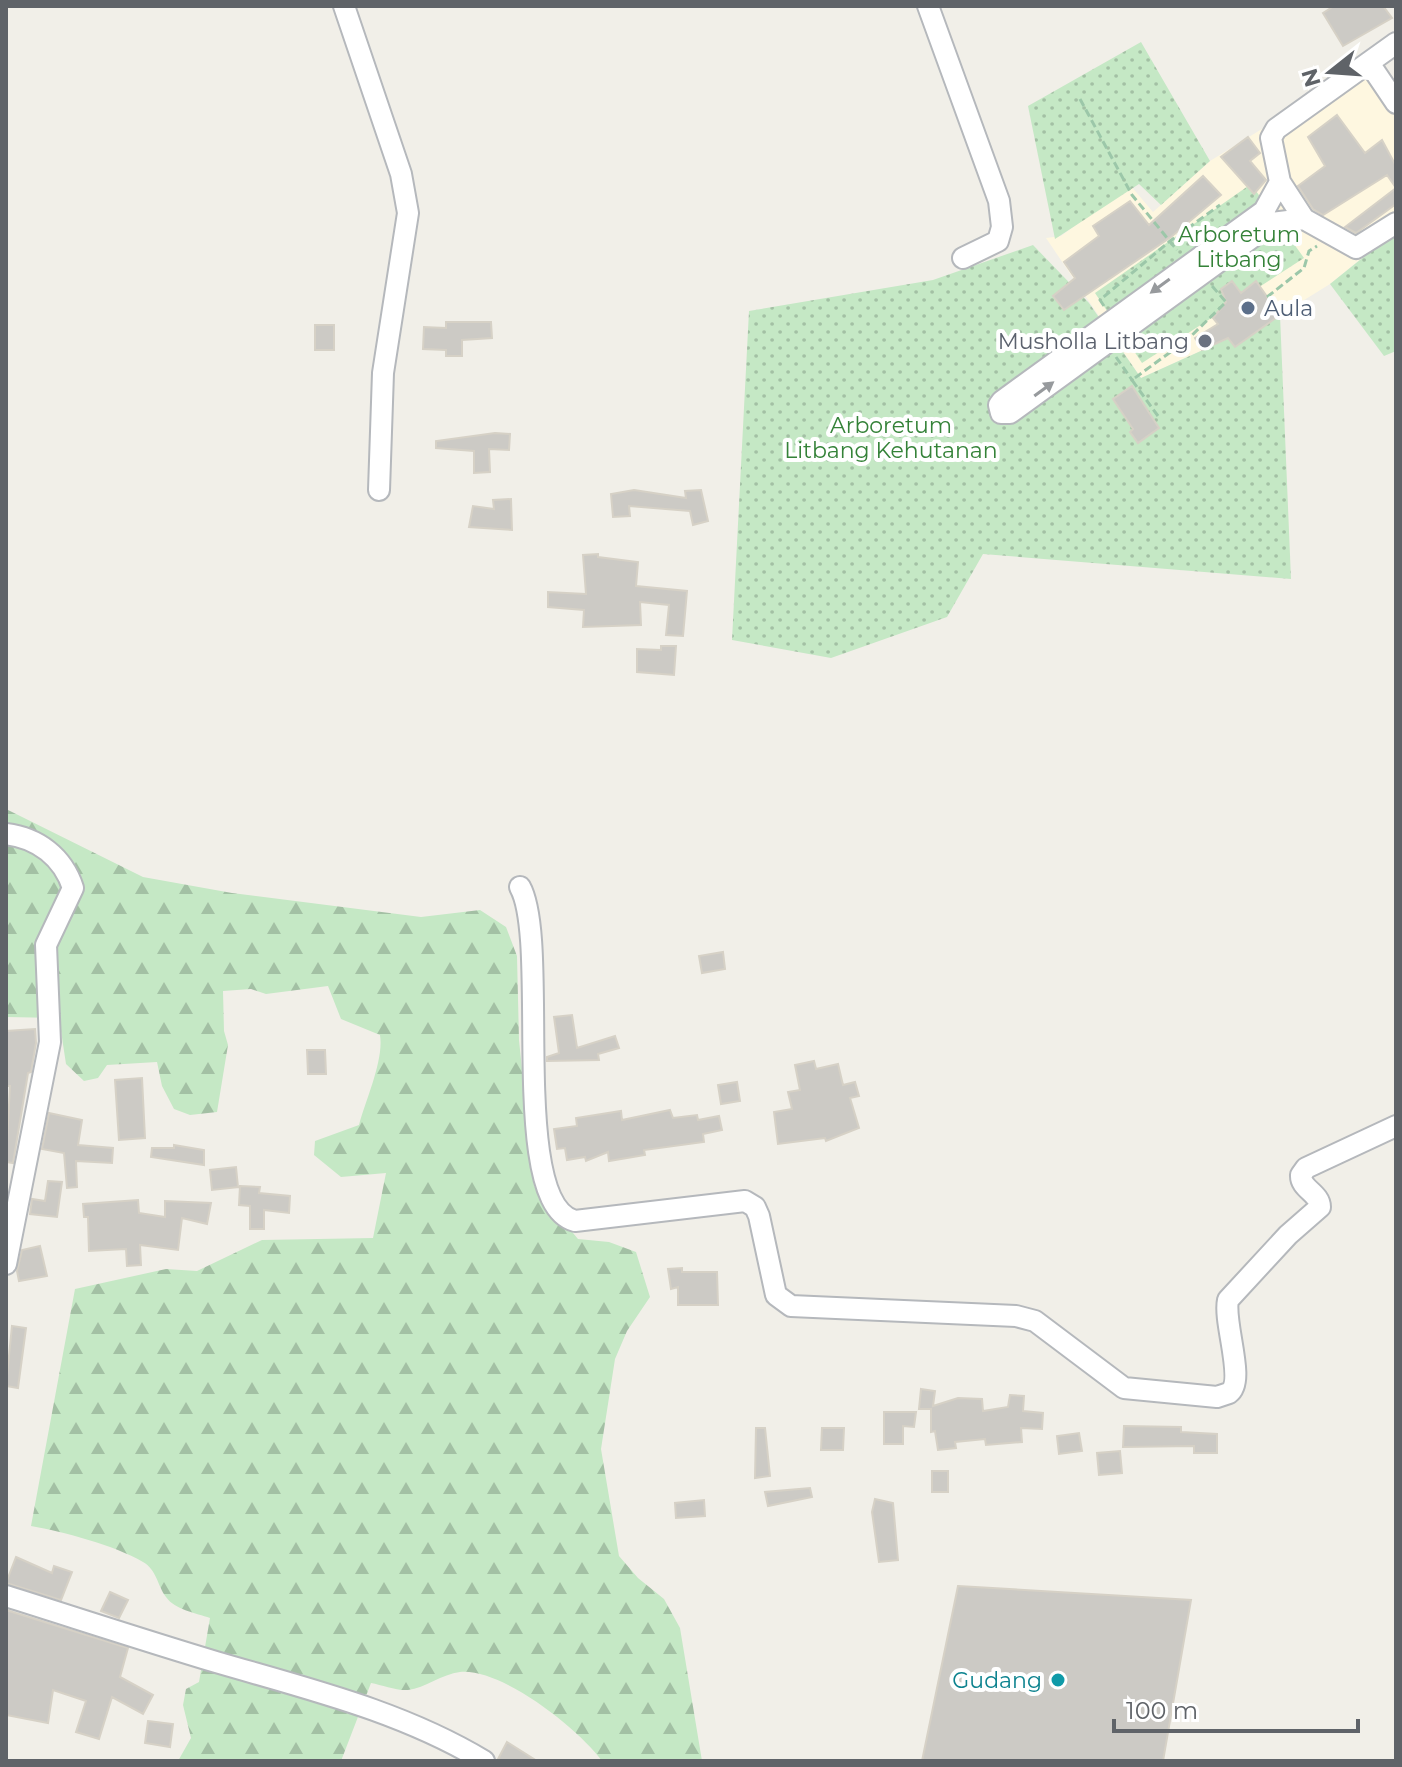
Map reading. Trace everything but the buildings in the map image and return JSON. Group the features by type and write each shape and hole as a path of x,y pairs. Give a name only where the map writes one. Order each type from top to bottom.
{"street":[{"path":"344,6 401,174 408,213 383,373 379,490"},
{"path":"928,6 999,201 1002,227 998,241 963,258"},
{"path":"1304,219 1280,182 1272,133 1396,43"},
{"path":"1369,63 1396,103"},
{"path":"1110,335 1002,401 999,409 1004,415 1010,413 1268,217 1280,182"},
{"path":"1268,217 1304,219 1356,248 1396,223"},
{"path":"6,834 26,838 51,853 69,876 73,888 46,945 50,1042 7,1256"},
{"path":"520,887 529,921 532,1076 540,1153 553,1201 561,1212 575,1221 745,1201 755,1207 759,1216 776,1295 791,1306 1016,1316 1035,1321 1124,1388 1217,1397 1229,1393 1237,1380 1226,1312 1228,1300 1288,1235 1320,1207 1318,1198 1302,1183 1301,1175 1306,1168 1396,1126"},
{"path":"6,1596 216,1662 321,1690 376,1709 484,1761"}],"path":[{"path":"1080,99 1132,195 1226,302 1187,340 1132,380"},
{"path":"1100,300 1170,241 1220,205"},
{"path":"1267,297 1304,268 1309,251 1334,236"},
{"path":"1110,335 1132,380 1158,416"}],"shaded area":[{"path":"1369,63 1396,103 1396,230 1330,284 1280,315 1141,378 1046,238 1061,236 1130,185 1153,212 1210,161"}],"green space":[{"path":"1141,42 1210,161 1161,205 1139,184 1055,239 1028,106"},
{"name":"Arboretum Litbang","path":"1251,184 1304,258 1142,363 1095,293"},
{"path":"1396,231 1396,351 1384,356 1330,284"},
{"name":"Arboretum Litbang Kehutanan","path":"1033,245 1089,303 1141,378 1280,315 1291,579 983,554 947,617 831,658 732,640 749,311 933,280"},
{"path":"6,809 143,877 232,893 421,917 480,910 506,927 517,956 519,1040 534,1186 578,1239 609,1242 636,1252 650,1297 627,1331 615,1359 601,1449 619,1556 638,1578 664,1599 680,1628 702,1761 602,1761 576,1733 538,1703 497,1680 477,1673 460,1672 408,1690 371,1683 341,1761 178,1761 191,1738 183,1705 186,1689 199,1682 210,1618 170,1601 151,1569 143,1562 88,1540 31,1526 75,1289 166,1269 197,1271 262,1240 373,1238 386,1173 341,1177 314,1155 315,1141 359,1125 377,1068 380,1035 341,1019 328,986 266,994 251,989 223,991 224,1031 228,1045 217,1112 190,1115 174,1109 162,1086 157,1062 107,1065 98,1078 84,1081 66,1064 59,1018 6,1017"}],"place":[{"name":"Aula","path":"1248,308"},
{"name":"Musholla Litbang","path":"1205,341"},
{"name":"Gudang","path":"1058,1680"}]}
